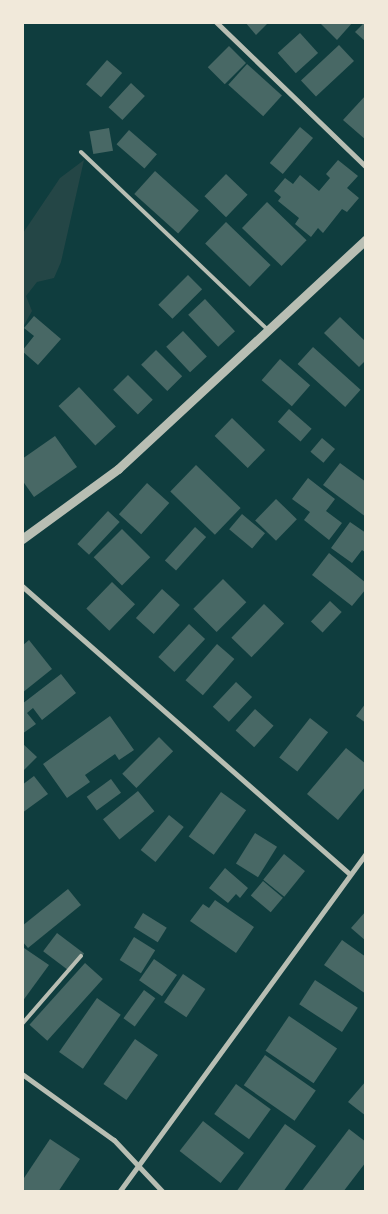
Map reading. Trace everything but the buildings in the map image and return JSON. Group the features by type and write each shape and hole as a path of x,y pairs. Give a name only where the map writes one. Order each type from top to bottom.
{"street":[{"path":"216,22 366,167"},
{"path":"22,539 118,469 366,239"},
{"path":"22,586 350,874"},
{"path":"119,1192 366,853"},
{"path":"22,1074 114,1140 163,1192"}],"lane":[{"path":"81,152 268,330"},
{"path":"22,1024 82,956"}],"shaded area":[{"path":"84,160 61,262 54,278 37,282 26,296 32,311 23,327 23,233 60,178"}]}
